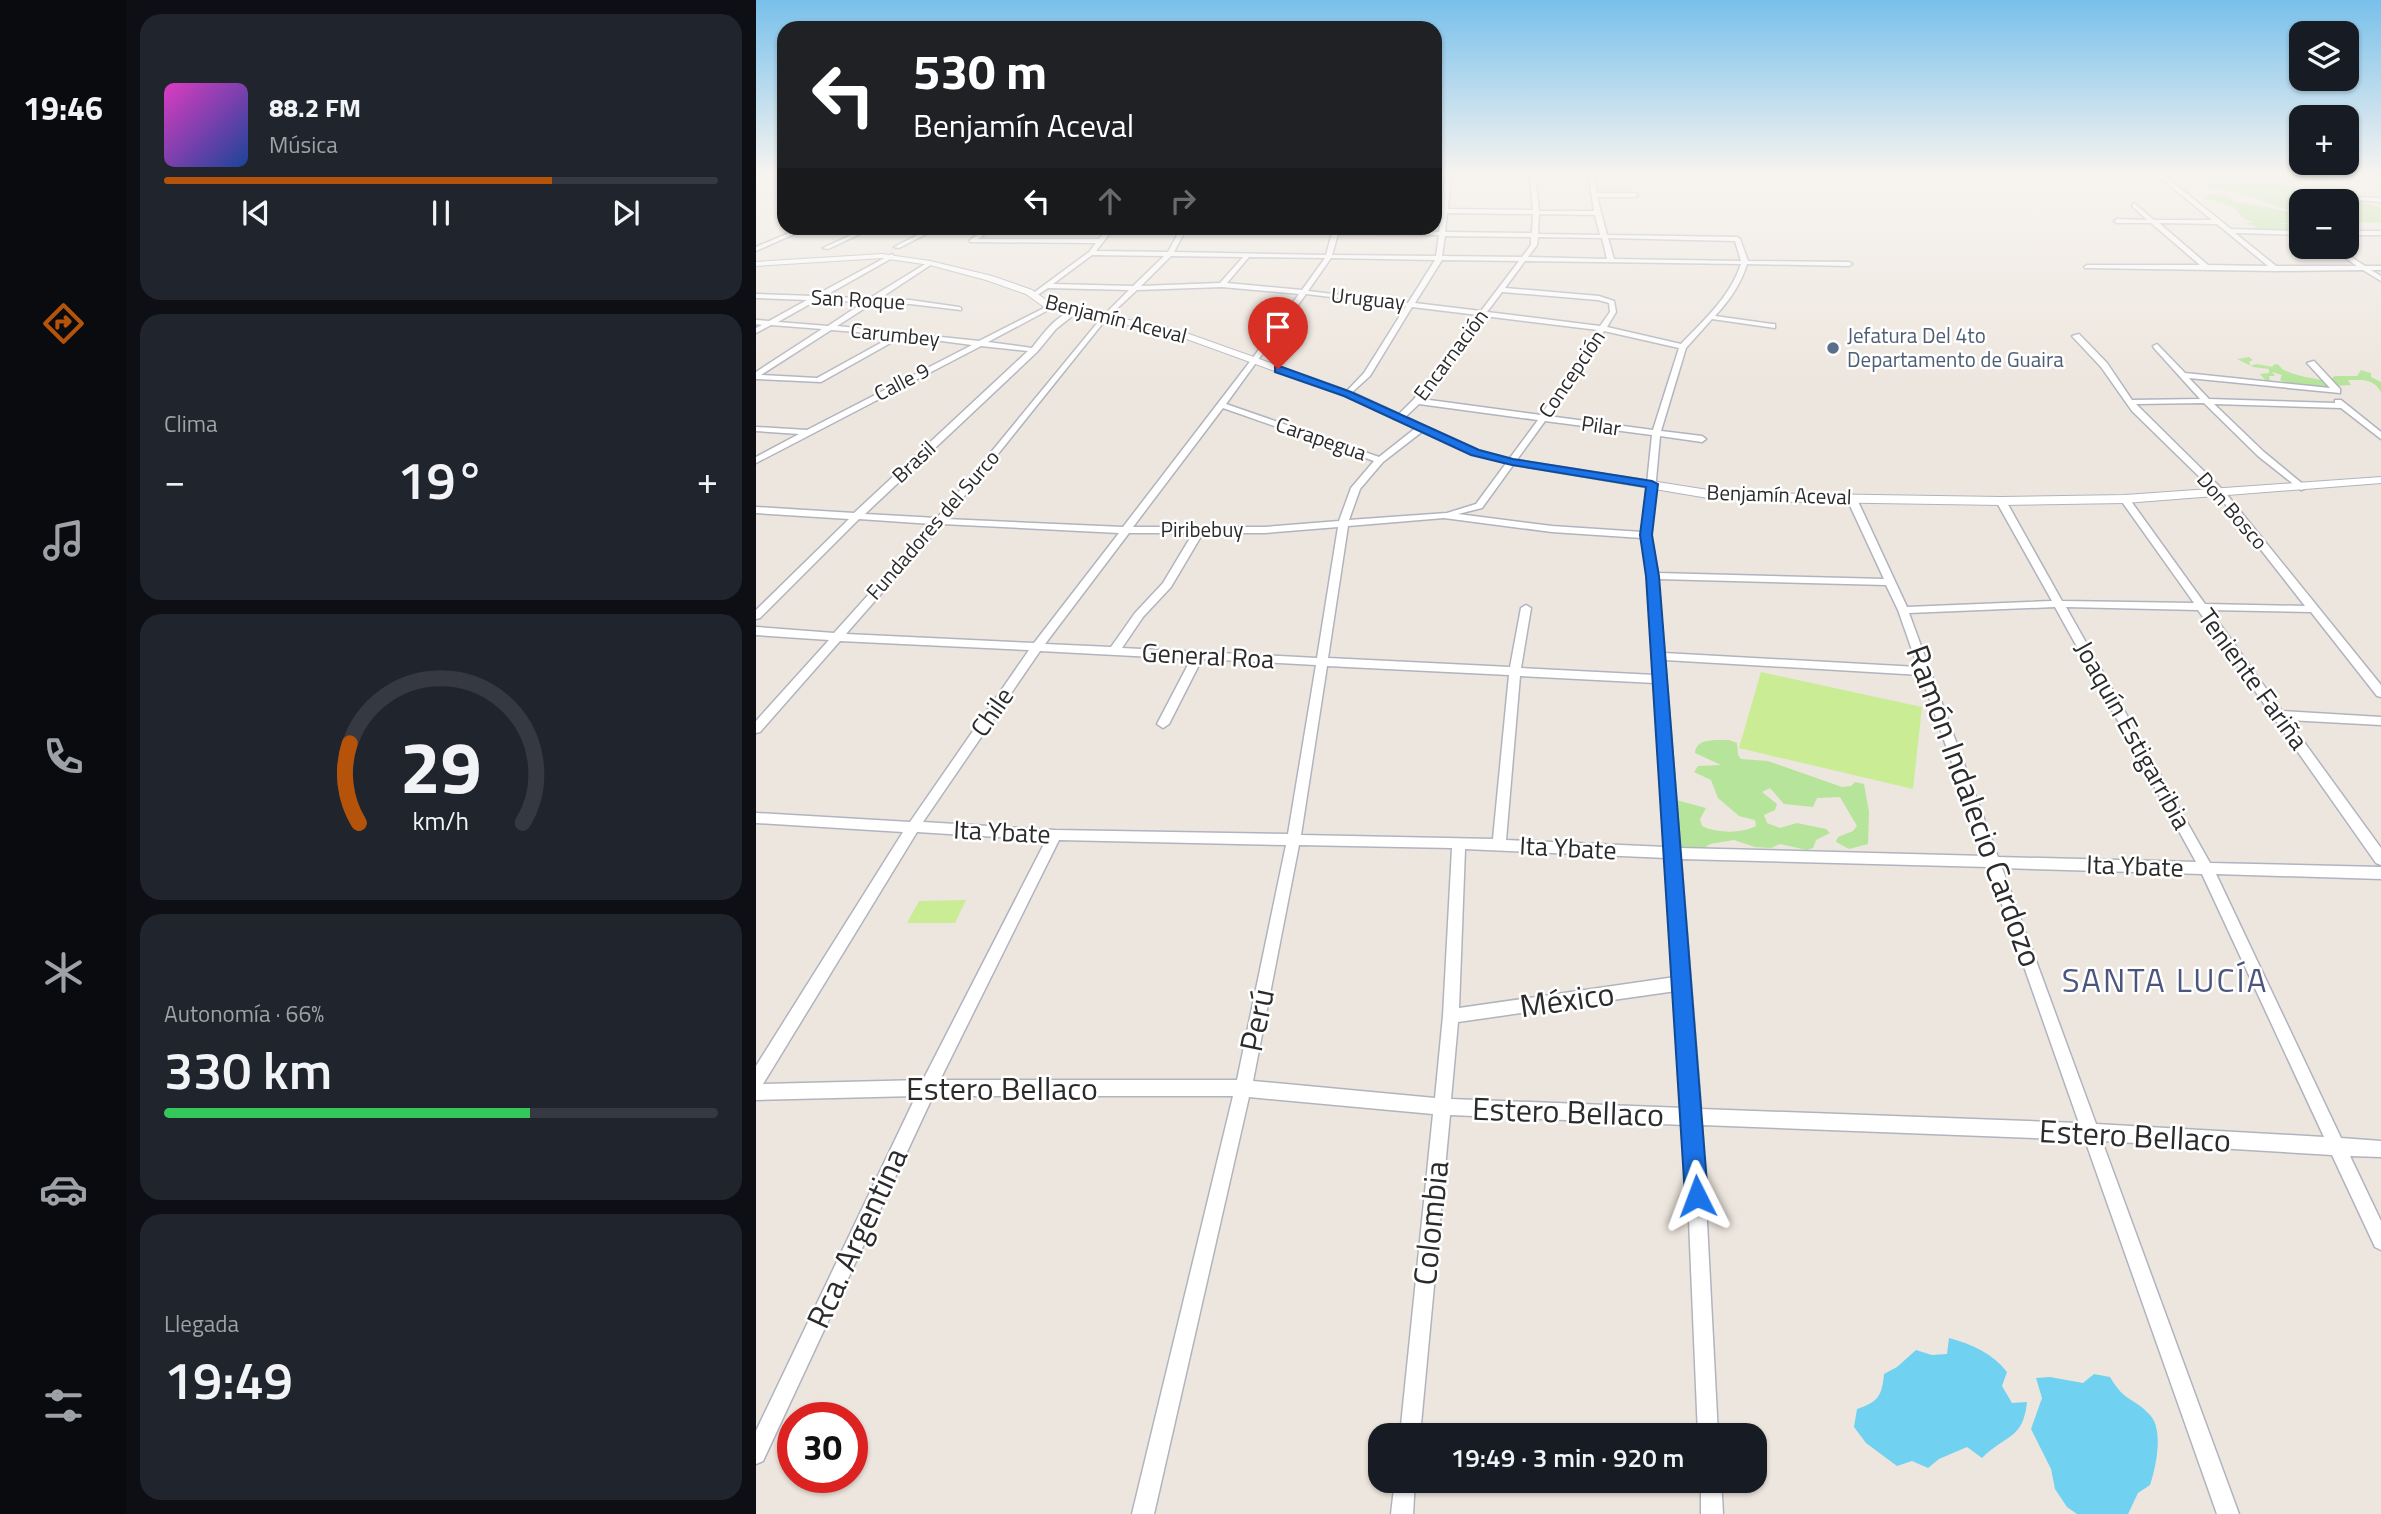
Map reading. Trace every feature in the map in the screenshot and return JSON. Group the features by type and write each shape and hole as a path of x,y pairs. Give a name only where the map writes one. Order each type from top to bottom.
{"street":[{"path":"826,248 833,245"},
{"path":"756,331 906,245"},
{"path":"1034,295 1091,253 1097,245"},
{"name":"Fundadores del Surco","path":"756,729 939,522 1105,317 1169,255 1175,245"},
{"path":"1255,361 1328,258 1331,245"},
{"path":"1348,394 1367,374 1439,259 1441,245"},
{"name":"Encarnación","path":"1398,419 1417,401 1534,245"},
{"path":"1605,245 1611,260"},
{"path":"1707,1423 1693,1117 1653,576 1646,535 1656,433 1683,347 1725,301 1745,262 1739,245"},
{"path":"2181,245 2207,268"},
{"path":"2246,245 2276,269"},
{"name":"Benjamín Aceval","path":"756,264 895,251 989,278 1034,295 1037,300 1050,307 1172,331 1348,394 1475,452 1512,462 1749,497 2001,501 2125,499 2221,494 2381,480"},
{"path":"1091,253 1849,264"},
{"path":"1222,285 1247,256"},
{"path":"2349,259 2381,279"},
{"path":"756,376 930,263"},
{"path":"2087,267 2381,268"},
{"name":"Uruguay","path":"1049,286 1135,288 1222,285 1303,292 1602,327 1683,347"},
{"name":"Concepción","path":"1479,506 1543,418 1613,312 1612,302 1599,298 1499,290"},
{"name":"San Roque","path":"756,296 873,300 959,309"},
{"name":"Calle 9","path":"756,460 805,432 1050,307"},
{"name":"Brasil","path":"756,616 857,516 1034,350 1054,327 1074,312"},
{"path":"1710,317 1772,326"},
{"name":"Carumbey","path":"756,322 903,334 1034,350"},
{"path":"756,376 818,380 903,334"},
{"name":"Don Bosco","path":"2076,336 2104,365 2131,402 2221,494 2381,693"},
{"path":"2157,346 2204,401 2251,447 2301,487"},
{"name":"Chile","path":"756,1081 913,827 1037,647 1255,361"},
{"path":"2182,375 2337,391 2311,363"},
{"path":"2329,390 2342,406 2381,436"},
{"name":"Pilar","path":"1417,401 1702,439"},
{"path":"2131,402 2204,401 2342,406"},
{"name":"Carapegua","path":"1222,405 1380,460"},
{"path":"756,429 805,432"},
{"path":"1380,460 1420,429"},
{"name":"Perú","path":"1143,1514 1243,1088 1294,838 1324,662 1343,521 1356,488 1380,460"},
{"name":"Ramón Indalecio Cardozo","path":"1851,497 1903,610 2228,1514"},
{"name":"Teniente Fariña","path":"2125,499 2381,859"},
{"name":"Joaquín Estigarribia","path":"2001,501 2206,868 2381,1241"},
{"path":"1444,515 1479,506 1481,520"},
{"name":"Piribebuy","path":"756,510 939,522 1126,530 1265,530 1343,521 1444,515 1552,529 1646,535"},
{"path":"1114,651 1139,615 1167,585 1200,529"},
{"path":"1653,576 1891,582"},
{"path":"1903,610 2060,604 2314,609"},
{"path":"1499,844 1515,672 1526,608"},
{"name":"General Roa","path":"756,631 1661,679"},
{"path":"1163,724 1199,655"},
{"path":"1659,656 1925,671"},
{"path":"2280,715 2381,721"},
{"name":"Ita Ybate","path":"756,818 1055,835 1294,838 1499,844 1673,853 2381,873"},
{"name":"Rca. Argentina","path":"756,1454 928,1088 1055,835"},
{"name":"Colombia","path":"1411,1423 1451,1016 1459,843"},
{"name":"México","path":"1451,1016 1682,983"},
{"name":"Estero Bellaco","path":"756,1092 928,1088 1243,1088 1442,1107 2091,1132 2381,1149"},
{"path":"1402,1514 1404,1493"},
{"path":"1711,1493 1712,1514"}],"green space":[{"path":"2249,357 2253,360 2249,362 2251,366 2237,359"},
{"path":"2256,364 2273,367 2277,364 2293,374 2327,381 2335,376 2357,376 2361,370 2371,373 2371,377 2381,382 2381,392 2375,384 2367,381 2348,380 2351,385 2318,387 2284,382 2280,380 2282,375 2272,372 2275,376 2269,376 2270,381 2267,382 2260,374 2269,373 2269,369 2251,366"},
{"path":"1761,672 1922,707 1913,789 1739,748"},
{"path":"1729,740 1737,743 1741,759 1768,761 1842,787 1851,786 1855,782 1864,784 1869,812 1868,844 1849,849 1836,842 1838,837 1853,831 1857,826 1840,797 1817,798 1813,807 1784,804 1770,788 1762,792 1777,804 1775,810 1764,815 1767,823 1780,828 1797,823 1826,829 1830,833 1816,840 1813,848 1807,850 1780,844 1771,848 1755,847 1734,840 1710,844 1696,854 1677,847 1679,821 1672,811 1676,800 1706,808 1700,819 1702,826 1708,828 1736,831 1756,826 1755,820 1739,816 1718,798 1711,780 1694,772 1698,766 1721,765 1695,753 1699,745 1707,741"},
{"path":"966,900 955,923 907,923 919,901"}],"water":[{"path":"1949,1338 1981,1350 2007,1372 2002,1386 2012,1403 2027,1402 2022,1423 2012,1435 1982,1458 1967,1447 1939,1459 1928,1468 1912,1461 1897,1466 1866,1443 1854,1427 1857,1409 1870,1404 1878,1397 1884,1374 1897,1367 1916,1350 1932,1355 1947,1354"},
{"path":"2094,1374 2110,1377 2125,1396 2150,1415 2157,1430 2156,1459 2150,1485 2138,1493 2128,1514 2077,1514 2067,1507 2055,1489 2051,1469 2031,1429 2042,1398 2036,1378 2050,1377 2083,1383"}],"place":[{"name":"Jefatura Del 4to Departamento de Guaira","path":"1833,348"}],"district":[{"name":"SANTA LUCÍA","path":"2165,980"}],"route":[{"path":"1278,369 1348,394 1475,452 1512,462 1652,484 1646,535 1653,576 1697,1196"}]}
